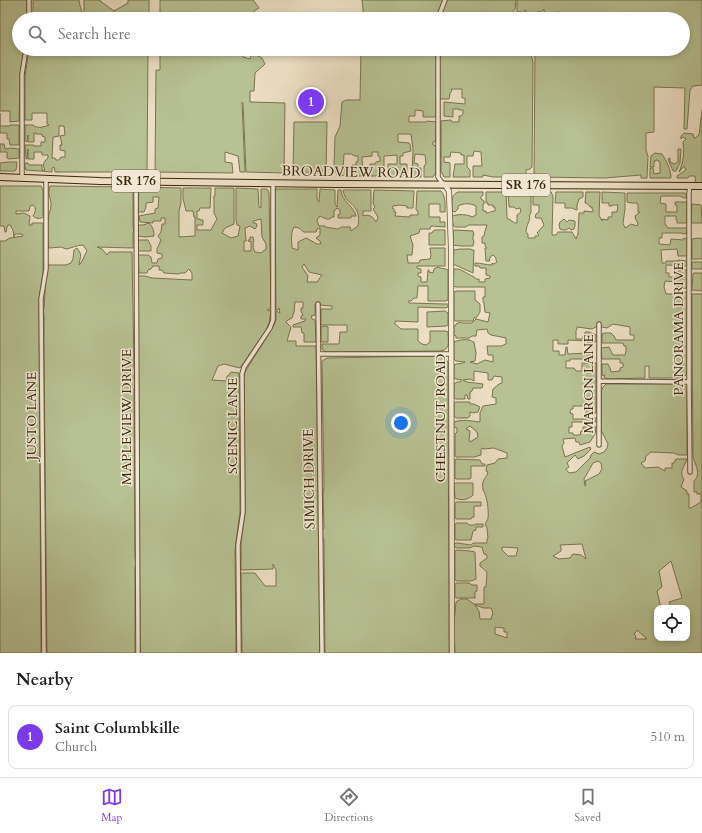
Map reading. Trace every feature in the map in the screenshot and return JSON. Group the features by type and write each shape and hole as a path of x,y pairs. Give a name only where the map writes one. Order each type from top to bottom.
{"main road":[{"name":"BROADVIEW ROAD","path":"0,178 273,183 702,186"}],"street":[{"path":"29,0 29,12"},
{"path":"440,12 445,0"},
{"path":"22,178 22,74 25,56"},
{"path":"438,56 438,177 444,184"},
{"name":"JUSTO LANE","path":"44,653 41,299 46,269 46,178"},
{"name":"MAPLEVIEW DRIVE","path":"136,181 138,653"},
{"name":"SCENIC LANE","path":"239,653 238,545 243,512 242,374 244,367 270,328 273,320 273,183"},
{"name":"CHESTNUT ROAD","path":"444,184 449,191 451,247 452,653"},
{"name":"PANORAMA DRIVE","path":"690,186 690,472"},
{"name":"SIMICH DRIVE","path":"318,304 322,653"},
{"name":"MARON LANE","path":"599,324 599,444"},
{"path":"318,354 451,354"},
{"path":"599,381 689,382"}],"green space":[{"path":"0,0 27,0 27,12 12,12 12,56 23,56 20,76 19,121 10,122 10,111 0,111"},
{"path":"33,0 79,0 82,12 33,12"},
{"path":"84,0 100,0 114,11 128,3 128,0 149,0 149,12 84,12"},
{"path":"160,0 253,0 259,8 253,12 160,12"},
{"path":"362,0 516,0 515,9 513,12 363,12"},
{"path":"517,0 702,0 702,85 693,86 690,90 687,129 684,129 685,88 654,87 654,132 646,133 646,150 648,156 647,178 641,178 641,175 605,178 536,177 534,173 535,56 690,56 690,12 544,12 544,9 541,12 526,12 525,10 524,12 517,12"},
{"path":"28,56 148,56 147,172 55,172 54,167 52,168 52,172 26,170 25,163 28,163 29,165 42,165 42,170 45,170 43,165 48,158 48,155 42,155 42,152 34,152 34,159 28,159 28,149 26,159 25,145 41,146 41,142 45,142 45,137 42,136 42,134 34,133 34,142 28,142 28,135 27,142 25,141 25,125 43,127 49,125 47,124 47,113 32,113 32,120 25,120 25,76","holes":["59,126 64,126 65,135 60,136 62,145 60,145 60,150 65,151 65,157 61,157 59,160 56,160 55,158 52,158 53,137 59,136"]},
{"path":"160,56 243,56 250,59 251,56 258,56 262,58 265,64 255,73 254,91 250,91 250,102 285,103 284,173 246,172 242,102 245,172 240,172 238,156 225,152 225,162 232,163 233,173 155,172 156,70 160,70"},
{"path":"361,56 532,56 533,62 532,167 526,170 526,175 530,175 531,177 493,177 483,175 483,177 473,177 473,166 482,166 481,152 474,151 473,156 467,156 467,167 470,170 470,177 453,177 455,164 464,164 464,155 461,155 461,153 451,152 450,157 444,157 444,162 450,163 450,177 444,177 441,171 441,121 451,120 452,122 459,122 459,116 463,114 463,110 453,109 453,117 444,116 444,102 465,104 465,98 462,98 462,89 451,89 452,91 449,99 436,99 436,117 423,117 423,111 415,110 415,116 409,116 409,122 436,122 436,141 433,142 433,145 436,146 436,172 433,177 424,177 424,166 426,164 425,155 415,154 414,163 418,164 418,168 421,168 421,177 412,176 413,149 411,134 398,134 398,142 410,144 411,151 403,153 403,156 400,156 400,164 407,164 407,176 388,176 388,164 397,164 397,155 384,156 384,168 382,171 384,172 384,176 369,176 370,164 375,164 376,162 380,161 378,152 372,152 372,156 362,157 366,176 351,176 352,165 356,165 356,162 358,161 358,156 354,156 352,154 344,154 343,169 346,170 348,176 337,175 334,167 335,137 340,126 342,102 346,100 360,100"},
{"path":"702,110 702,186 696,186 695,176 689,176 688,178 677,178 677,176 686,170 684,166 679,172 684,150 683,142 686,139 683,137 681,139 681,136 684,133 693,134 694,138 699,135"},
{"path":"294,122 327,122 326,173 293,173"},
{"path":"19,125 19,145 10,145 9,139 7,139 7,133 0,133 0,126"},
{"path":"0,144 4,144 5,149 19,149 19,158 7,158 7,152 0,152"},
{"path":"678,149 681,149 680,163 676,171 673,171 668,159 670,158 670,162 674,164 678,162"},
{"path":"655,153 662,154 668,165 671,178 650,178 650,168 653,168 654,174 660,173 660,162 658,160 654,161 654,167 650,167 651,156"},
{"path":"17,162 16,170 0,171 0,163"},
{"path":"0,186 41,186 43,190 44,217 36,218 33,216 35,209 33,205 30,206 29,211 16,211 16,214 24,213 30,216 29,225 32,225 32,223 43,223 43,273 39,299 41,653 0,653 0,241 23,236 22,234 15,234 14,237 13,230 10,225 8,225 6,232 4,226 0,226"},
{"path":"50,186 131,187 133,192 133,248 97,247 102,249 107,255 109,252 132,252 134,369 138,373 134,375 134,379 138,379 138,387 134,388 135,559 137,561 135,567 135,653 47,653 43,310 46,275 48,265 66,265 71,263 74,250 77,248 81,255 79,265 87,251 83,245 66,249 61,247 49,248 48,218 51,207 49,191"},
{"path":"141,187 181,188 179,237 195,236 195,217 193,211 186,211 183,198 183,188 211,188 210,208 200,208 199,211 197,211 197,219 203,220 203,225 197,225 197,230 211,230 217,219 214,213 215,188 234,188 234,224 225,228 222,233 231,238 238,236 240,226 237,225 236,220 236,188 258,189 259,207 261,208 261,189 267,189 269,193 271,309 267,310 271,311 269,323 266,330 240,368 224,364 218,366 212,380 226,381 227,376 231,372 239,373 240,512 235,550 236,653 140,653 138,276 192,280 192,273 189,269 185,273 179,274 164,273 162,270 159,270 159,266 153,266 147,273 139,273 138,255 148,255 151,257 152,263 157,263 158,259 162,258 162,254 157,253 157,249 161,240 158,236 161,232 162,224 165,224 165,218 161,218 161,221 153,221 153,223 140,222 139,216 155,213 155,209 158,208 159,197 153,197 153,202 146,203 144,212 138,212 139,189","holes":["261,219 262,237 266,244 266,249 261,253 255,252 253,247 253,237 250,237 250,240 248,240 251,242 251,251 244,251 244,241 246,241 245,228 250,226 255,229 257,226 256,223 253,223 253,221"]},
{"path":"276,189 317,189 317,199 319,202 320,189 335,190 335,204 337,207 338,190 341,190 343,197 353,209 356,216 351,216 351,218 338,218 340,210 337,208 334,211 334,217 326,219 320,216 317,220 319,226 338,229 341,227 350,227 351,231 358,226 359,219 356,209 345,197 343,190 371,190 371,211 363,211 363,216 370,216 375,221 377,221 378,217 373,209 375,207 373,203 374,190 414,191 413,208 407,208 407,206 400,205 393,206 392,208 394,209 394,212 396,212 395,216 410,217 410,215 418,215 418,211 416,210 417,191 441,191 445,201 445,212 440,212 440,204 429,204 429,217 440,217 440,222 445,222 445,227 431,226 430,229 420,229 419,233 410,236 413,245 412,255 407,255 408,263 419,263 420,260 430,259 430,248 445,248 445,266 417,266 417,268 421,269 421,273 418,273 418,276 421,277 421,282 427,282 428,270 429,272 433,273 434,269 438,267 448,270 448,300 428,301 428,286 418,286 417,298 408,301 409,303 448,304 448,307 418,307 418,322 395,321 395,324 401,329 418,329 418,341 426,345 430,342 430,331 448,332 448,346 444,350 326,352 322,349 322,344 339,344 340,332 347,332 347,325 321,325 321,309 332,309 332,306 320,305 319,303 315,304 315,315 311,316 312,319 315,320 316,342 304,342 304,333 302,333 301,327 293,327 293,325 305,321 306,319 301,319 301,316 303,315 301,308 303,308 303,302 295,302 292,318 286,322 291,327 287,341 296,341 296,346 316,346 320,653 242,653 241,573 255,573 265,586 276,586 276,570 273,564 273,569 241,570 241,543 245,511 244,378 245,372 273,327 276,320 276,311 280,313 279,308 276,310","holes":["294,227 299,228 304,232 316,232 317,229 320,228 320,235 316,238 321,244 317,244 306,238 298,242 298,250 292,248 292,235","304,264 309,272 322,275 317,282 307,282 308,276 302,267"]},
{"path":"458,192 483,192 481,199 484,201 483,211 486,211 486,213 495,211 495,207 486,203 486,192 506,192 507,218 517,223 517,215 521,212 520,208 516,209 514,207 509,207 508,192 531,192 531,213 526,232 528,234 528,238 535,238 535,236 539,235 537,233 544,225 541,218 535,217 539,212 539,205 533,205 533,193 551,192 553,196 552,235 556,235 558,232 572,232 576,239 578,234 579,213 584,213 584,211 593,212 592,207 585,203 586,192 600,192 599,215 602,221 602,219 608,220 608,217 612,217 612,212 617,212 618,205 609,206 609,203 602,203 602,192 625,193 623,223 625,228 631,224 637,226 638,223 635,216 640,212 638,212 637,203 627,202 627,193 685,193 687,198 680,196 661,196 660,203 666,204 666,212 677,212 677,205 675,205 675,202 687,202 687,223 677,223 676,216 665,216 665,224 668,228 687,228 687,233 662,233 662,238 659,238 659,244 670,245 671,239 687,239 687,256 678,256 677,249 661,250 662,263 666,263 666,261 678,260 687,261 687,266 666,265 666,273 669,273 669,277 677,277 677,273 680,270 687,270 687,288 678,289 677,282 665,281 664,287 666,294 687,292 686,375 681,378 649,378 649,366 645,366 645,378 607,379 604,377 605,375 603,376 602,373 602,364 608,364 611,372 620,371 620,368 623,367 623,363 620,363 620,359 602,359 601,348 609,347 613,355 625,355 626,346 624,346 623,343 602,343 602,334 611,333 616,340 634,340 634,335 630,335 630,327 613,324 607,328 597,326 592,329 577,327 576,339 582,339 583,336 585,336 585,332 589,332 596,335 596,342 588,343 586,341 568,340 568,344 558,344 558,340 553,340 553,351 559,351 559,355 565,355 567,347 568,354 587,353 592,355 592,359 570,359 570,361 566,361 566,368 574,368 576,371 582,371 582,363 596,363 596,413 587,414 586,406 573,406 570,413 573,414 573,419 596,418 596,422 572,422 572,427 569,427 569,433 573,433 573,435 580,435 581,431 583,431 583,427 596,427 595,434 590,442 580,445 579,442 576,442 575,438 563,439 564,443 562,446 565,457 590,447 591,449 584,456 578,459 575,455 567,463 569,467 566,469 569,473 576,472 594,452 599,454 604,452 607,448 608,444 601,430 601,392 606,384 681,384 686,386 687,455 651,452 646,456 645,461 641,463 645,468 658,467 665,471 665,468 672,468 672,463 674,463 676,459 687,459 682,471 682,476 684,479 681,487 687,491 687,494 689,494 689,508 691,508 701,502 701,494 694,492 694,481 698,475 698,472 693,456 692,294 702,294 702,653 455,653 454,623 456,602 461,599 467,599 474,604 484,604 484,587 486,587 487,572 480,566 480,563 487,558 487,555 484,554 482,547 474,546 470,548 457,548 454,544 471,545 473,543 487,543 487,528 485,524 488,519 488,511 487,499 483,490 483,481 488,472 486,471 487,465 495,463 498,459 507,458 507,453 494,448 483,448 481,449 481,455 474,457 456,457 455,455 455,434 457,432 457,428 454,427 454,422 463,420 480,422 480,413 483,406 496,404 496,398 492,397 493,389 502,383 502,377 494,376 492,380 488,380 488,373 474,371 474,381 470,379 463,380 483,384 482,388 473,388 470,392 470,399 468,399 467,395 465,395 465,399 454,398 454,384 462,380 454,378 454,365 465,362 456,361 454,359 454,342 459,340 470,340 474,342 476,353 475,361 470,362 477,364 485,360 493,362 493,355 488,355 487,346 501,346 506,344 506,338 491,335 488,333 487,329 477,330 476,336 469,338 456,338 454,335 454,326 456,324 460,322 472,323 476,319 488,322 490,313 485,312 483,297 485,297 485,287 453,286 454,269 462,270 476,279 479,279 479,282 485,282 485,279 490,278 490,276 486,275 486,268 475,266 475,263 492,265 492,263 494,264 497,262 493,255 489,260 490,261 486,261 485,248 487,248 485,243 482,243 482,237 484,236 487,225 455,227 453,225 452,216 468,215 472,217 476,215 476,206 469,204 460,205 455,212 452,211 452,200 454,195","holes":["470,426 477,432 478,437 470,442 470,431 466,429","598,461 601,463 602,469 599,474 585,481 585,486 584,479 593,463","582,544 586,559 581,555 573,554 570,558 559,559 553,556 561,551 560,545","502,547 518,548 516,556 508,556 502,550","671,561 682,598 669,602 670,605 690,605 690,641 654,641 654,605 660,605 657,591 662,587 659,571","475,605 484,608 491,608 493,613 491,619 480,619 479,611","495,627 504,628 504,632 507,632 507,638 495,634","637,630 647,639 635,639 636,636 634,634"]},
{"path":"556,192 583,192 583,197 579,199 577,205 577,210 565,208 565,203 555,203"},
{"path":"692,204 701,205 702,223 692,223"},
{"path":"564,219 567,222 569,220 575,221 574,229 560,229 560,222"},
{"path":"149,223 153,229 154,236 138,236 138,225"},
{"path":"435,230 445,230 445,245 429,245 429,233 432,233"},
{"path":"453,231 473,231 473,246 453,245"},
{"path":"692,239 702,239 702,259 692,259"},
{"path":"138,240 148,240 151,246 151,251 138,251"},
{"path":"454,250 474,250 473,273 453,264"},
{"path":"692,262 702,262 702,269 692,269"},
{"path":"693,273 702,273 702,291 692,290"},
{"path":"475,291 475,300 480,304 480,312 473,321 454,320 454,292"},
{"path":"445,311 448,313 448,325 427,327 427,312"},
{"path":"321,327 328,327 328,342 321,342"},
{"path":"443,356 448,362 449,653 325,653 324,541 321,530 324,528 322,361 327,358"},
{"path":"470,402 470,404 480,407 478,412 470,412 470,416 468,418 456,418 454,416 454,403"},
{"path":"456,459 480,460 482,464 485,464 485,466 471,466 470,479 456,479"},
{"path":"473,483 473,495 465,500 455,498 454,484"},
{"path":"456,502 481,502 481,506 474,506 474,517 471,519 457,519 455,518"},
{"path":"467,523 469,525 483,524 483,527 476,527 476,530 473,531 471,540 457,540 455,539 455,524"},
{"path":"455,551 475,552 476,579 471,581 455,580"},
{"path":"455,584 477,585 475,598 455,597"}],"place":[{"name":"Saint Columbkille","path":"311,102"}]}
